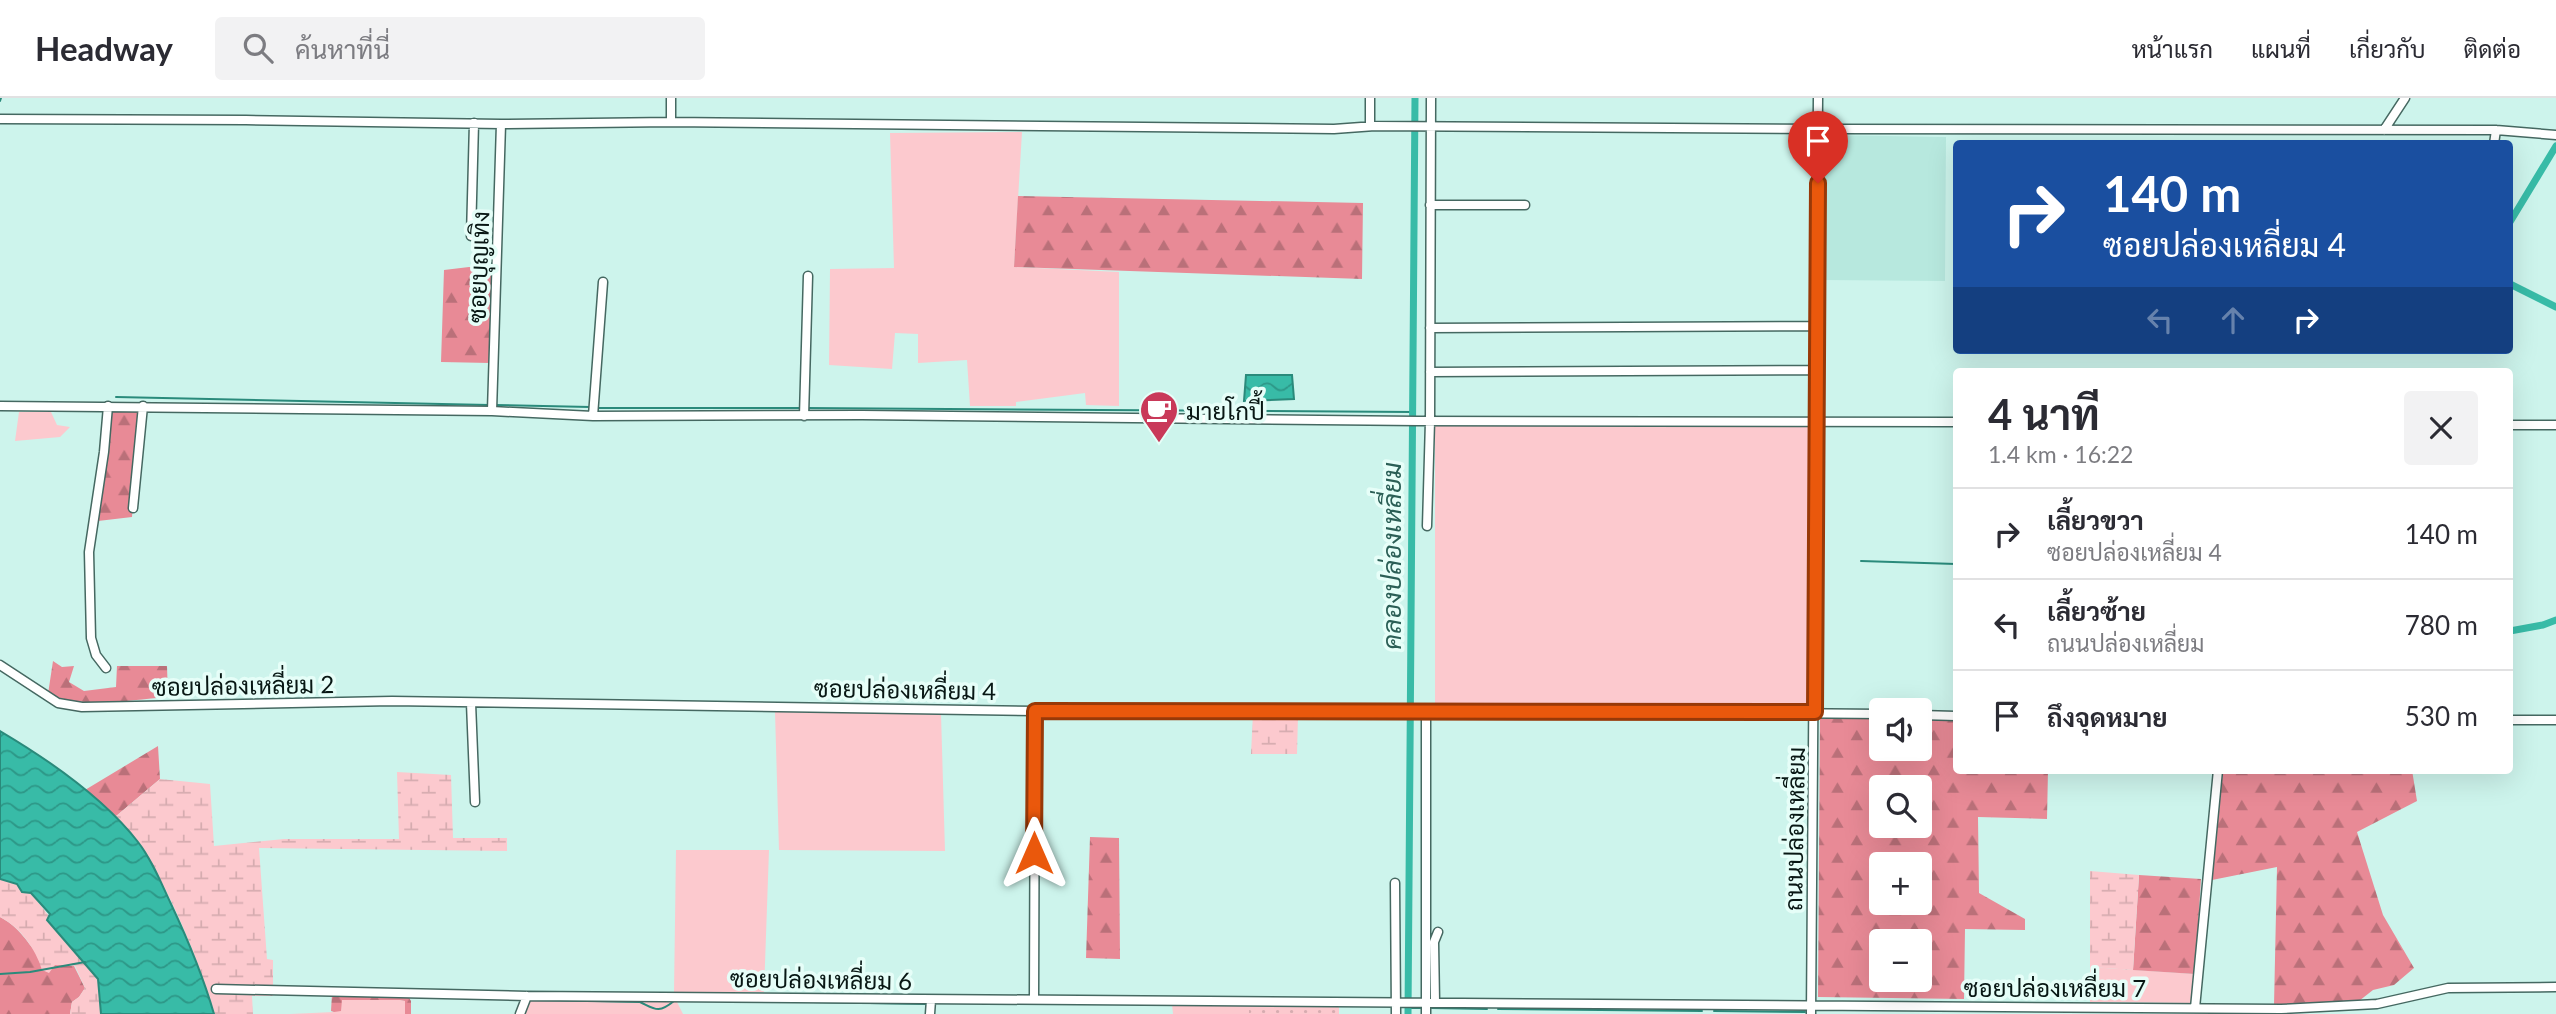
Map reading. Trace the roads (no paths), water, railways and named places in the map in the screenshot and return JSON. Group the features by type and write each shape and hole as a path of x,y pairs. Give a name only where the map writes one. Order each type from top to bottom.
{"street":[{"path":"671,98 671,122"},
{"path":"1370,98 1370,126"},
{"path":"1427,526 1431,98"},
{"name":"ถนนปล่องเหลี่ยม","path":"1811,1010 1818,98"},
{"path":"2384,130 2405,98"},
{"path":"0,119 501,124 671,122 1334,130 1370,126 2496,130 2556,135"},
{"path":"471,236 474,123"},
{"name":"ซอยบุญเทิง","path":"492,411 501,124"},
{"path":"2495,140 2496,130"},
{"path":"1430,205 1525,205"},
{"path":"804,411 808,276"},
{"path":"593,416 603,282"},
{"path":"1430,328 1816,326"},
{"path":"1430,372 1816,370"},
{"path":"0,406 492,411 593,416 804,411 882,415 1418,421 1953,422"},
{"path":"106,668 96,655 91,638 89,547 104,452 108,406"},
{"path":"133,508 143,406"},
{"path":"2513,425 2556,425"},
{"name":"ซอยปล่องเหลี่ยม 2","path":"0,665 43,695 58,703 75,707 392,701 499,703"},
{"path":"471,703 475,802"},
{"name":"ซอยปล่องเหลี่ยม 4","path":"499,703 1035,711 1426,710 1869,714"},
{"path":"1426,710 1427,1001"},
{"path":"1034,999 1035,711"},
{"path":"1932,715 1953,716"},
{"path":"2513,720 2556,720"},
{"path":"2195,1008 2218,774"},
{"path":"1395,883 1396,1014"},
{"path":"1426,1014 1434,942 1438,932"},
{"name":"ซอยปล่องเหลี่ยม 7","path":"1427,1001 1811,1010 2195,1008 2281,1012 2377,1004 2448,988 2556,987"},
{"name":"ซอยปล่องเหลี่ยม 6","path":"216,989 527,996 1427,1001"},
{"path":"520,1014 527,996"},
{"path":"930,1014 931,1000"}],"water":[{"path":"1246,375 1292,375 1294,399 1244,401"},
{"path":"0,731 37,754 92,795 138,842 148,856 183,931 214,1014 101,1014 98,979 47,920 50,914 31,893 22,892 17,884 0,879"}],"waterway":[{"name":"คลองปล่องเหลี่ยม","path":"1408,1014 1415,98"},
{"path":"2513,217 2556,146"},
{"path":"2513,286 2556,307"},
{"path":"116,397 489,405"},
{"path":"495,405 590,407"},
{"path":"596,408 800,408"},
{"path":"806,408 1413,412"},
{"path":"1861,561 1953,564"},
{"path":"2513,630 2556,620"},
{"path":"0,974 30,972 85,962"},
{"path":"534,1000 640,1002 657,1009 674,1001"},
{"path":"812,1002 926,1004"},
{"path":"1408,1008 1421,1008"},
{"path":"1432,1008 1487,1009"},
{"path":"1498,1009 1702,1011"},
{"path":"1714,1011 1805,1012"}],"place":[{"name":"มายโกปี้","path":"1159,444"}]}
